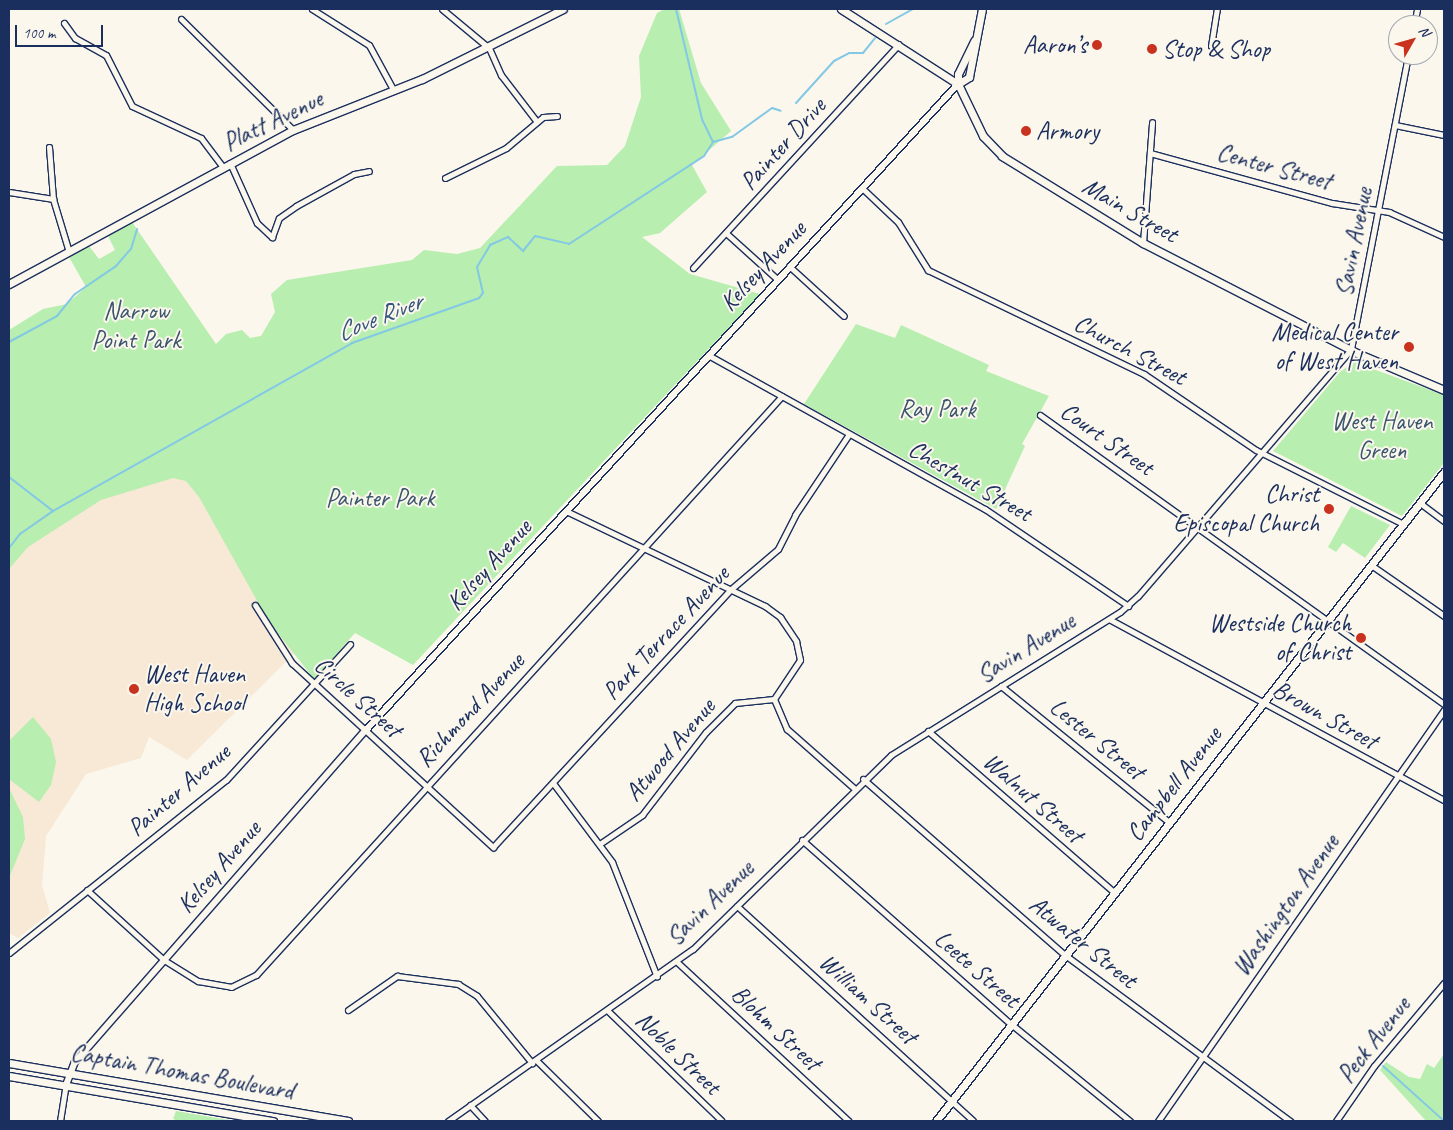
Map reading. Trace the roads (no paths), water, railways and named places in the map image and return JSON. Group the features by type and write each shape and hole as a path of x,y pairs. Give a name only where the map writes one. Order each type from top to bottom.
{"main road":[{"name":"Platt Avenue","path":"9,284 293,130 394,91 489,48 554,11 563,9"},
{"name":"Main Street","path":"841,9 899,44 958,84 995,150 1143,243 1351,349 1444,390"},
{"path":"958,84 969,77 982,9"},
{"path":"958,84 963,60 976,39"},
{"name":"Campbell Avenue","path":"936,1121 1444,472"},
{"name":"Captain Thomas Boulevard","path":"9,1063 348,1121"},
{"name":"Captain Thomas Boulevard","path":"9,1076 273,1121"}],"street":[{"path":"312,9 369,45 394,91"},
{"path":"442,9 489,48 501,75 537,122"},
{"path":"1211,46 1217,9"},
{"path":"181,19 293,130"},
{"path":"64,23 75,38 106,55 132,106 200,138 223,167"},
{"name":"Painter Drive","path":"693,268 899,44"},
{"name":"Savin Avenue","path":"448,1121 677,962 737,906 863,779 928,731 1128,606 1351,349 1406,65"},
{"name":"Kelsey Avenue","path":"66,1085 70,1074 164,960 366,730 789,266 958,84"},
{"path":"445,178 506,148 537,122 557,116"},
{"path":"1143,243 1152,122"},
{"path":"1395,124 1444,134"},
{"path":"49,147 52,199 69,252"},
{"name":"Center Street","path":"1150,153 1379,211 1444,237"},
{"path":"230,163 258,224 272,237 279,218 296,206 354,174 369,171"},
{"name":"Church Street","path":"862,188 898,222 928,270 1144,374 1263,452 1403,524"},
{"path":"9,192 52,199"},
{"path":"726,233 778,280"},
{"path":"789,266 844,316"},
{"name":"Chestnut Street","path":"708,355 985,509 1128,606"},
{"name":"Richmond Avenue","path":"87,890 164,960 210,985 230,987 249,980 314,914 426,785 782,396"},
{"name":"Court Street","path":"1040,415 1444,704"},
{"name":"Park Terrace Avenue","path":"493,847 730,590 778,549 795,515 848,434"},
{"path":"1420,503 1444,521"},
{"path":"566,511 774,612 796,641 798,666 774,699 787,728 854,788"},
{"path":"1371,565 1444,616"},
{"name":"Circle Street","path":"255,605 282,651 314,684 493,847"},
{"name":"Brown Street","path":"1109,619 1398,777 1444,800"},
{"name":"Painter Avenue","path":"9,954 226,780 350,644"},
{"name":"Lester Street","path":"1001,686 1169,822"},
{"name":"Atwood Avenue","path":"601,843 642,815 706,732 735,703 774,699"},
{"name":"Washington Avenue","path":"1158,1121 1444,710"},
{"name":"Walnut Street","path":"928,731 1114,892"},
{"name":"Atwater Street","path":"863,779 1065,955 1202,1060 1290,1121"},
{"path":"553,783 601,843 623,888 657,977"},
{"name":"Leete Street","path":"802,840 1011,1024 1130,1121"},
{"name":"William Street","path":"737,906 973,1121"},
{"name":"Blohm Street","path":"677,962 849,1121"},
{"path":"348,1010 397,976 458,984 477,996 534,1061 598,1121"},
{"name":"Peck Avenue","path":"1336,1121 1374,1066 1442,990 1444,983"},
{"name":"Noble Street","path":"608,1011 722,1121"},
{"path":"60,1121 66,1085"},
{"path":"470,1105 485,1121"}],"waterway":[{"name":"Cove River","path":"9,548 20,534 53,511 352,343 479,298 483,293 477,267 490,245 508,237 523,251 535,236 569,244 704,156 713,142 702,119 676,9"},
{"name":"Cove River","path":"886,24 913,9"},
{"name":"Cove River","path":"796,103 834,61 849,53 863,53 875,38"},
{"name":"Cove River","path":"713,142 732,137 772,108 781,111"},
{"path":"9,342 57,316 75,294 116,266 131,249 137,229"},
{"path":"9,477 53,511"},
{"path":"1383,1066 1444,1121"}],"place":[{"name":"Aaron’s","path":"1097,45"},
{"name":"Stop & Shop","path":"1152,49"},
{"name":"Armory","path":"1026,131"},
{"name":"Medical Center of West Haven","path":"1409,347"},
{"name":"Christ Episcopal Church","path":"1329,509"},
{"name":"Westside Church of Christ","path":"1361,638"},
{"name":"West Haven High School","path":"134,689"}],"park label":[{"name":"Narrow Point Park","path":"136,326"},
{"name":"Ray Park","path":"937,409"},
{"name":"West Haven Green","path":"1382,436"},
{"name":"Painter Park","path":"380,498"}]}
